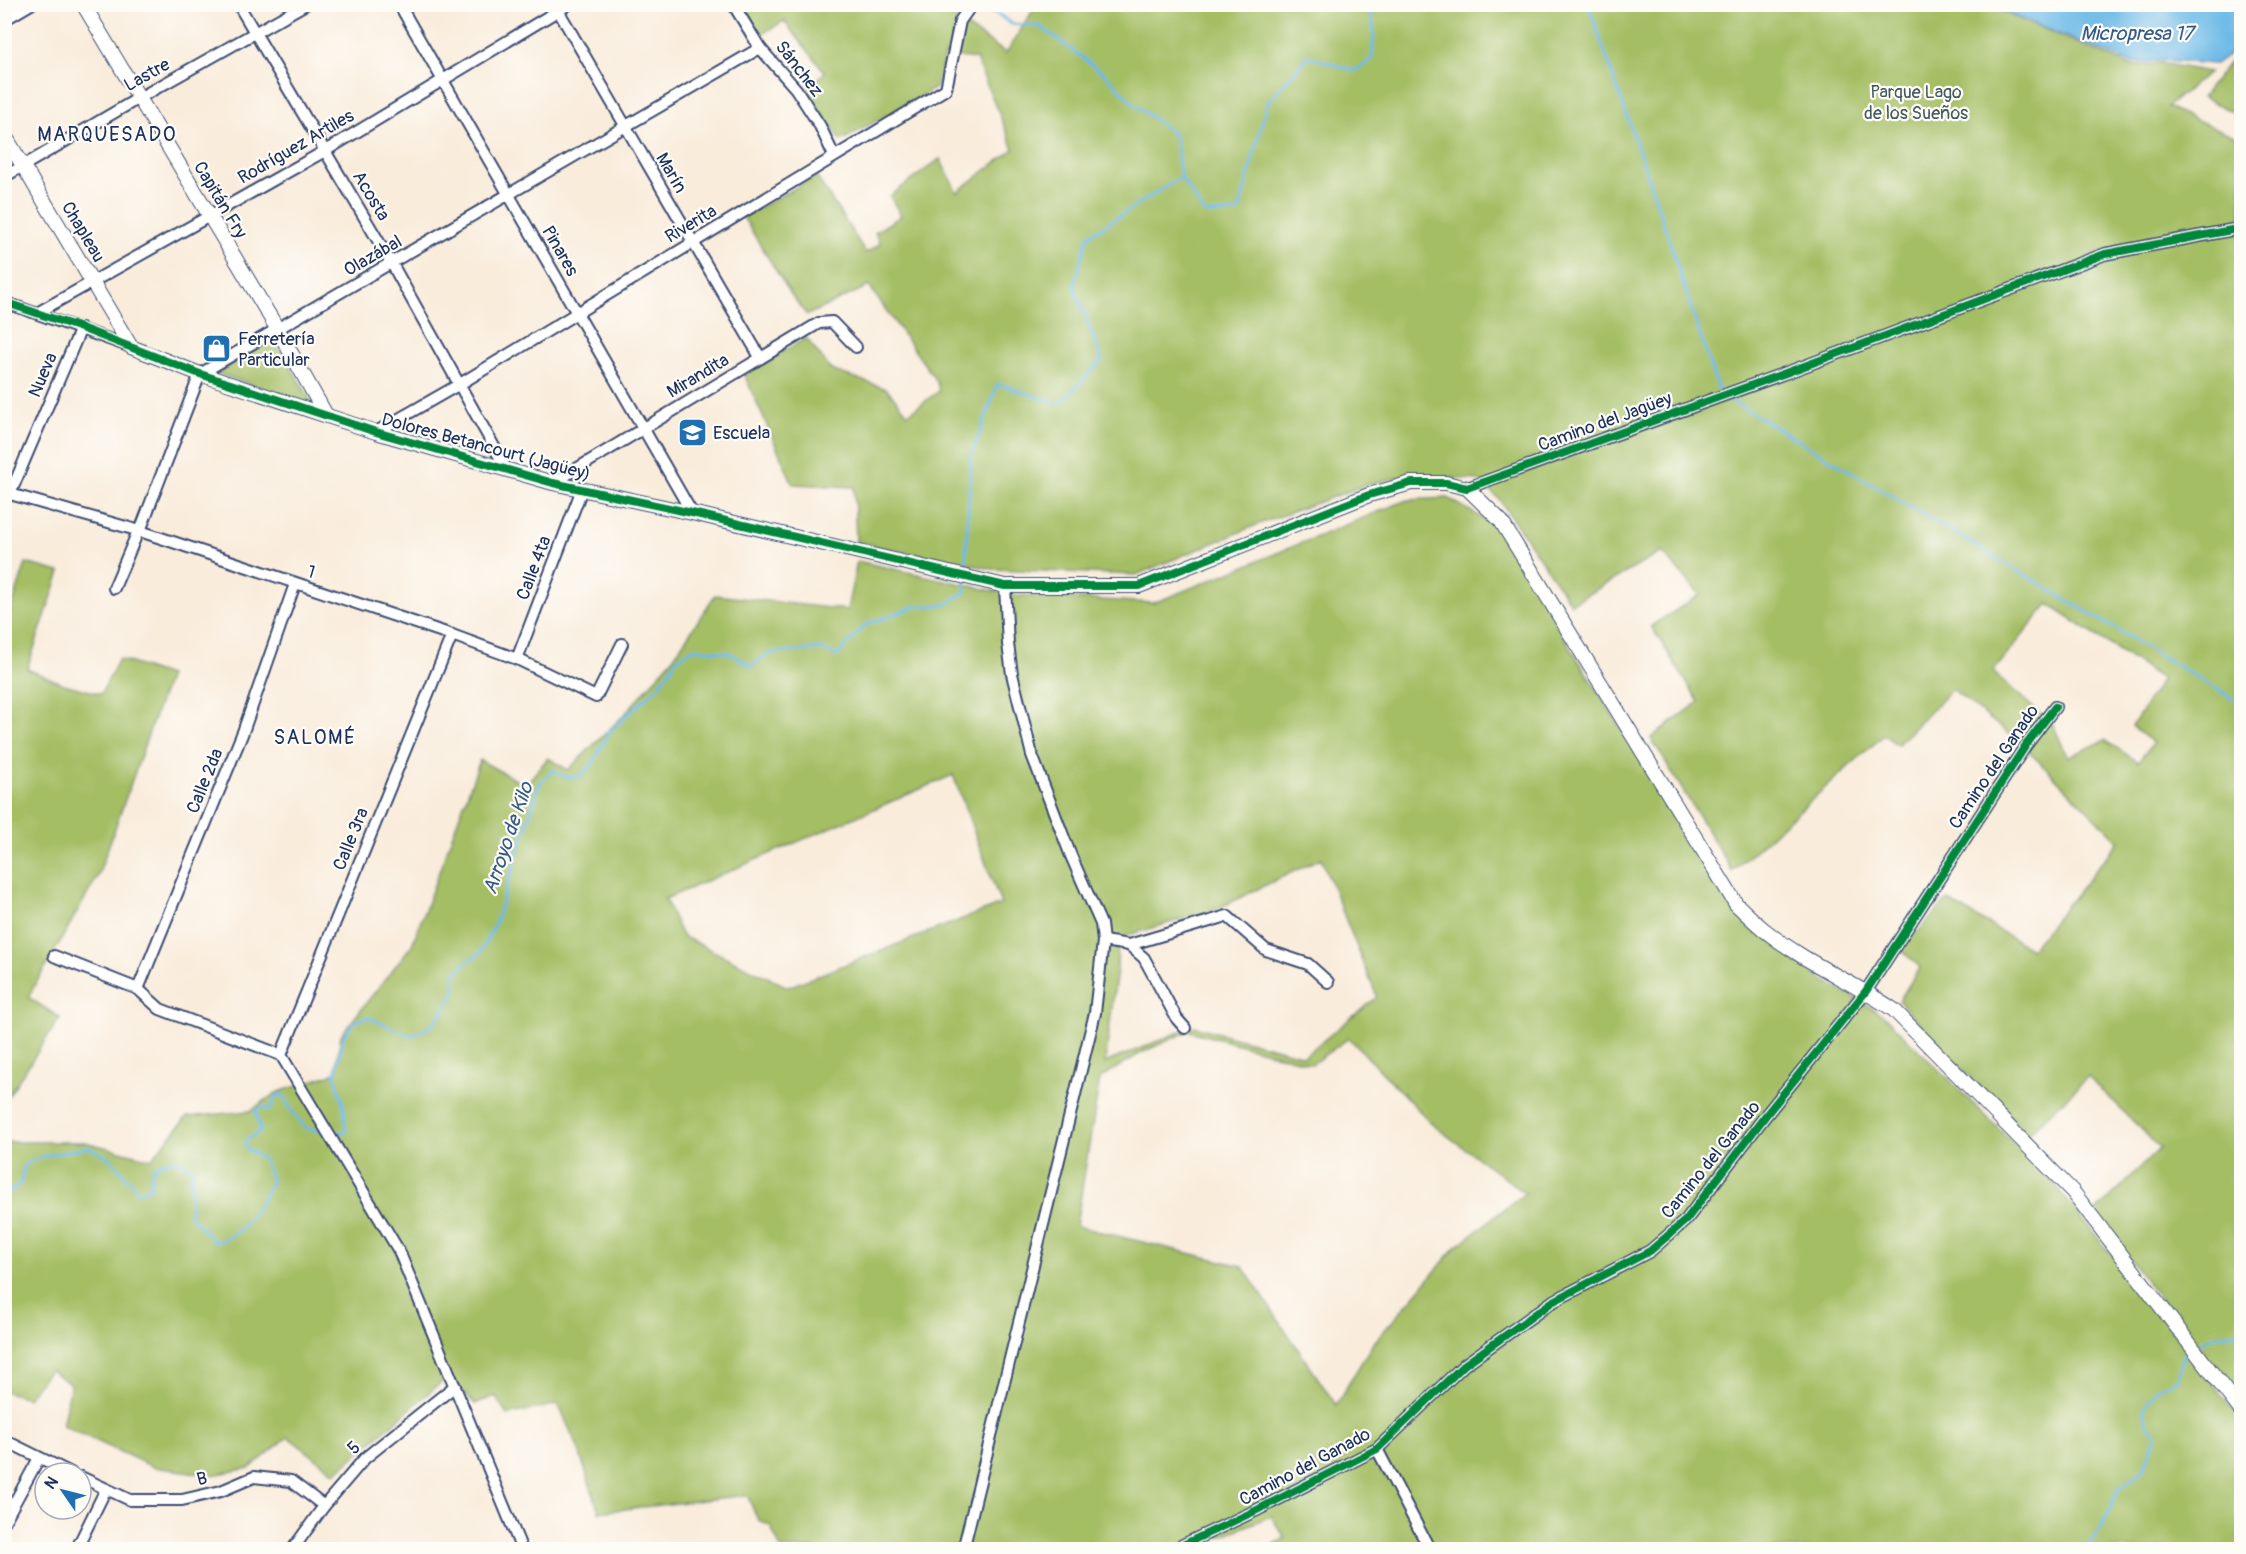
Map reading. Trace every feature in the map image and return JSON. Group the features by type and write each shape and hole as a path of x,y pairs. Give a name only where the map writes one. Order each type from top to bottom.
{"street":[{"path":"4,20 32,4"},
{"name":"Capitán Fry","path":"82,4 278,330 326,415"},
{"name":"Acosta","path":"238,4 392,264 507,470"},
{"name":"Lastre","path":"4,177 306,4"},
{"name":"Pinares","path":"399,4 692,513"},
{"name":"Rodríguez Artiles","path":"37,313 325,151 556,8 569,4"},
{"name":"Sánchez","path":"733,4 760,48 796,89 820,126 834,156"},
{"name":"Riverita","path":"376,432 460,384 945,89 960,21 972,4"},
{"name":"Marín","path":"556,8 760,357"},
{"name":"Olazábal","path":"200,374 760,48"},
{"name":"Chapleau","path":"4,134 131,347"},
{"name":"Camino del Jagüey","path":"973,579 1005,586 1139,586 1369,495 1411,483 1446,483 1467,488 1791,372 2105,254 2241,228"},
{"name":"Dolores Betancourt (Jagüey)","path":"4,302 81,328 200,374 376,432 507,470 554,483 973,579"},
{"name":"Mirandita","path":"554,483 819,322 831,322 856,347"},
{"name":"Nueva","path":"7,497 81,328"},
{"path":"114,588 140,531 200,374"},
{"path":"1467,488 1501,521 1736,904 1766,932 1811,962 1866,991 1894,1010 2073,1192 2241,1412"},
{"name":"Calle 4ta","path":"517,659 582,489"},
{"name":"1","path":"7,497 140,531 452,635 517,659 596,697 622,644"},
{"name":"Calle 2da","path":"138,989 243,732 295,584"},
{"path":"963,1550 1095,1013 1103,941 1101,924 1032,755 1012,674 1005,586"},
{"name":"Calle 3ra","path":"281,1055 452,635"},
{"name":"Camino del Ganado","path":"1172,1550 1377,1449 1464,1365 1552,1302 1650,1251 1686,1220 1766,1114 1866,991 2026,745 2055,707"},
{"path":"1103,941 1129,945 1227,916 1266,950 1308,964 1328,982"},
{"path":"1129,945 1144,958 1177,1019 1185,1028"},
{"path":"54,956 138,989 160,1009 281,1055 399,1251 472,1423 522,1550"},
{"name":"5","path":"292,1550 324,1506 365,1458 455,1386"},
{"path":"4,1440 45,1461"},
{"path":"1377,1449 1430,1550"},
{"path":"4,1522 39,1458"},
{"name":"B","path":"93,1483 130,1500 182,1500 221,1491 254,1477 291,1481 324,1506"},
{"path":"76,1550 106,1489"}],"green space":[{"name":"Parque Lago de los Sueños","path":"1037,4 1984,4 2132,66 2161,63 2209,72 2167,107 2241,139 2241,1403 2094,1213 2160,1148 2088,1077 2028,1134 1962,1069 1899,1001 1920,967 1901,950 1947,900 2031,949 2119,841 2019,742 1952,689 1897,745 1884,735 1732,871 1651,738 1699,702 1651,626 1700,595 1662,552 1571,604 1499,499 1478,480 1410,475 1366,485 1259,524 1136,575 993,569 856,542 854,487 793,484 744,374 806,338 831,370 887,389 908,414 939,391 937,382 869,286 807,315 790,293 743,217 816,176 866,253 880,244 875,232 901,216 890,196 940,159 957,192 1014,149 976,59 944,55 937,87 841,141 806,90 825,72 784,21 760,35 739,5 939,5 953,18 1006,53","holes":["2048,604 2162,679 2132,726 2153,743 2138,762 2105,740 2068,757 2053,725 1993,672"]},
{"path":"2241,47 2241,116 2202,97"},
{"path":"273,339 314,405 216,373"},
{"path":"1448,498 1501,529 1569,645 1731,906 1813,974 1882,1014 2050,1179 2176,1334 2241,1421 2241,1549 1266,1549 1285,1538 1271,1516 1189,1549 781,1549 770,1525 758,1520 747,1495 599,1512 578,1448 558,1404 507,1415 495,1396 475,1404 449,1376 335,1473 288,1437 250,1468 212,1475 153,1467 62,1425 71,1384 50,1370 27,1398 7,1392 4,1384 4,1142 85,1142 151,1159 187,1117 250,1111 276,1093 335,1073 341,1035 412,945 480,760 525,785 548,758 568,770 624,715 674,657 715,595 847,610 857,561 1012,595 1154,603 1407,500","holes":["953,775 1001,904 788,987 682,936 665,899","1321,858 1377,997 1304,1056 1194,1026 1105,1063 1117,969 1118,938 1217,909","1189,1031 1312,1064 1349,1038 1433,1125 1525,1193 1456,1247 1372,1345 1336,1405 1242,1266 1076,1226 1100,1078 1141,1053"]},
{"path":"26,563 60,572 27,669 64,684 101,694 119,659 169,676 98,876 28,997 60,1018 5,1101 4,631"}],"water":[{"name":"Micropresa 17","path":"1987,5 2241,5 2241,45 2215,64 2167,60 2132,63"}],"waterway":[{"path":"983,4 1012,24 1040,26 1107,76 1133,103 1175,135 1181,177"},
{"name":"Arroyo de Kilo","path":"965,572 971,456 998,384 1060,404 1102,360 1074,286 1088,236 1181,177 1205,214 1239,212 1267,103 1308,56 1355,71 1372,59 1374,34 1370,4"},
{"path":"1588,4 1657,203 1717,387 1723,393"},
{"path":"1727,398 2242,704"},
{"name":"Arroyo de Kilo","path":"331,1132 346,1132 344,1107 335,1075 344,1035 354,1022 368,1017 411,1036 431,1026 455,992 454,975 480,953 495,924 540,783 553,770 564,777 579,777 591,766 609,732 659,686 677,659 694,648 730,653 751,666 770,653 821,649 837,656 865,625 917,606 945,605 965,592 965,581"},
{"name":"Arroyo de Kilo","path":"4,1185 10,1191 21,1183 24,1165 44,1156 88,1147 110,1158 139,1192 151,1187 154,1167 173,1160 182,1162 192,1169 190,1215 215,1242 225,1239 243,1227 262,1200 272,1180 263,1159 247,1149 245,1141 261,1131 255,1111 264,1107 270,1110 277,1095 284,1096 291,1110 305,1128 325,1132"},
{"path":"2196,1347 2208,1338 2242,1330"},
{"path":"2085,1550 2102,1526 2119,1489 2143,1470 2157,1434 2147,1425 2144,1409 2156,1389 2178,1379 2183,1356 2191,1351"}],"cycle path":[{"path":"4,302 81,328 200,374 376,432 553,483 1005,586 1139,586 1369,495 1411,483 1446,483 1467,488 2105,254 2242,228"},
{"path":"1172,1550 1377,1449 1464,1365 1552,1302 1650,1251 1686,1220 1766,1115 1866,991 2026,745 2055,707"}],"place":[{"name":"Ferretería Particular","path":"217,349"},
{"name":"Escuela","path":"692,433"}],"district":[{"name":"MARQUESADO","path":"107,134"},
{"name":"SALOMÉ","path":"315,737"}]}
